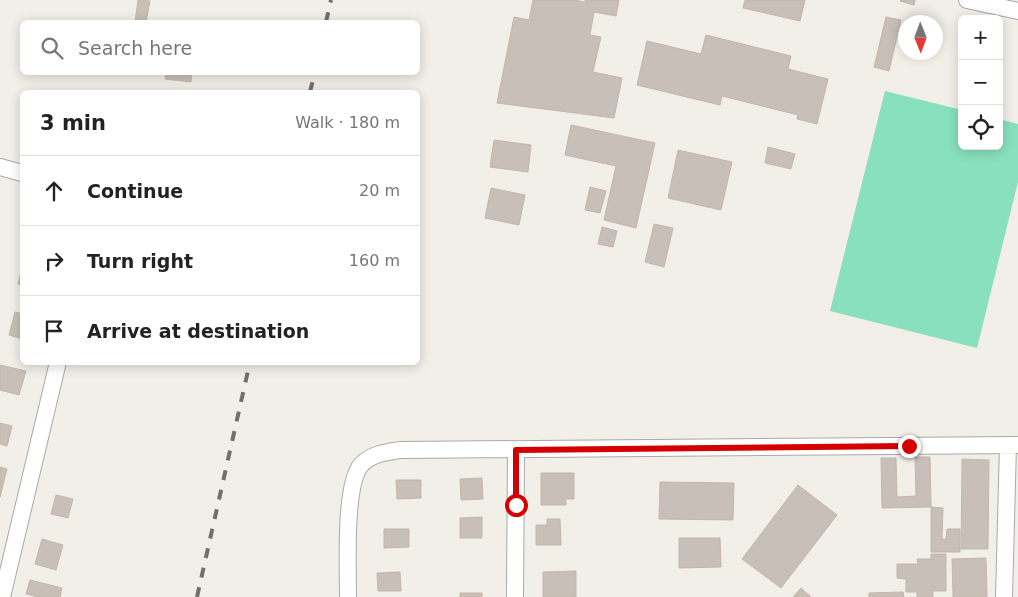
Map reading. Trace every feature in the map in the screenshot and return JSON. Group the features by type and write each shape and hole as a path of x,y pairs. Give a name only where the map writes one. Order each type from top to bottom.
{"street":[{"path":"967,0 1018,11"},
{"path":"0,167 20,172"},
{"path":"2,597 57,365"},
{"path":"348,597 351,492 354,478 361,465 384,452 400,450 1013,445 1004,597"},
{"path":"515,597 516,450"}],"green space":[{"path":"885,91 958,109 958,150 1003,150 1003,120 1018,124 1018,182 977,348 830,311"}],"building":[{"path":"138,0 150,1 146,20 135,20"},
{"path":"533,0 574,0 585,2 585,0 619,0 616,16 594,12 590,35 601,37 593,72 622,78 614,118 497,103 514,17 529,20"},
{"path":"745,0 805,0 800,21 743,8"},
{"path":"901,0 915,0 914,5"},
{"path":"886,17 898,19 898,33 889,71 874,67"},
{"path":"706,35 791,56 788,69 828,79 817,124 797,119 798,115 722,96 720,105 637,85 647,41 701,54"},
{"path":"166,75 192,75 191,82 165,79"},
{"path":"571,125 655,143 636,228 604,220 616,166 565,155"},
{"path":"494,140 531,145 528,172 490,167"},
{"path":"768,147 795,154 791,169 765,163"},
{"path":"678,150 732,162 721,210 668,198"},
{"path":"590,187 606,191 600,213 585,210"},
{"path":"491,188 525,195 519,225 485,218"},
{"path":"654,224 673,228 664,267 645,262"},
{"path":"602,227 617,231 613,247 598,244"},
{"path":"15,312 20,313 20,338 9,335"},
{"path":"0,365 26,371 19,395 0,390"},
{"path":"0,423 12,426 7,446 0,444"},
{"path":"915,457 930,457 931,507 882,508 881,458 896,458 897,497 916,496"},
{"path":"962,459 989,460 988,549 961,549"},
{"path":"0,467 7,469 0,497"},
{"path":"541,473 574,473 574,499 566,499 566,505 541,505"},
{"path":"482,478 483,499 461,500 460,479"},
{"path":"396,480 421,480 421,498 397,499"},
{"path":"660,482 734,483 733,520 659,519"},
{"path":"798,485 837,515 781,588 742,559"},
{"path":"56,495 73,499 68,518 51,514"},
{"path":"931,507 943,508 942,539 946,539 947,529 960,529 960,552 931,552"},
{"path":"482,517 482,538 460,538 460,518"},
{"path":"547,519 560,519 561,545 536,545 536,525 547,525"},
{"path":"384,529 409,529 409,547 384,548"},
{"path":"679,538 720,538 721,567 679,568"},
{"path":"42,539 63,545 56,570 35,564"},
{"path":"931,554 946,554 946,591 933,591 933,597 917,597 917,592 906,592 906,579 897,578 897,564 918,564 917,559 931,559"},
{"path":"986,558 987,597 953,597 952,559"},
{"path":"576,571 576,597 543,597 543,572"},
{"path":"400,572 401,591 378,591 377,573"},
{"path":"30,580 62,588 60,597 38,597 26,594"},
{"path":"801,588 811,597 793,597"},
{"path":"903,592 904,597 869,597 869,593"},
{"path":"460,593 482,593 482,597 460,597"}],"railway":[{"path":"326,20 331,0"},
{"path":"310,90 314,75"},
{"path":"197,597 249,365"}],"route":[{"path":"516,505 516,450 909,446"}]}
